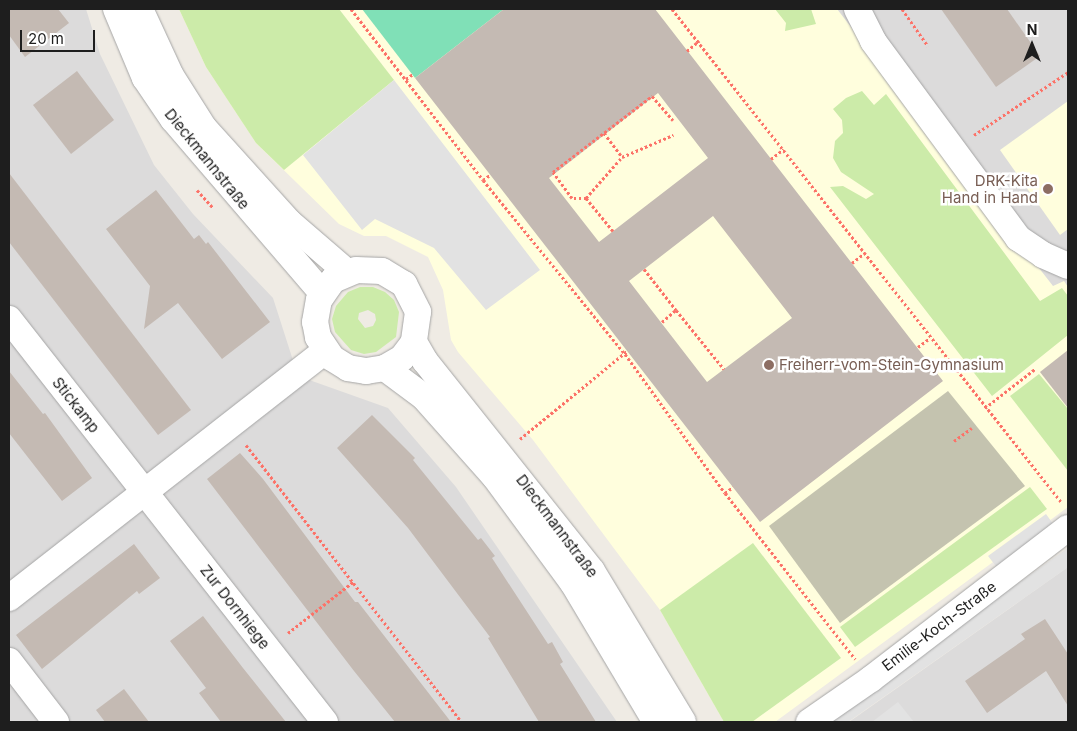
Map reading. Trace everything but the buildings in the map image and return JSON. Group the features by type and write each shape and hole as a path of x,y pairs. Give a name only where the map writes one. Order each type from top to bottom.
{"street":[{"name":"Dieckmannstraße","path":"116,9 145,78 173,119 322,293"},
{"name":"Dieckmannstraße","path":"140,9 171,76 204,128 289,222 347,272"},
{"path":"857,9 873,41 1018,238 1044,255 1068,266"},
{"path":"373,269 390,274 404,284 418,312 414,342 402,358 385,368 366,371 348,368 325,351 315,322 322,293 333,280 347,272 373,269"},
{"name":"Stickamp","path":"9,319 144,492"},
{"name":"Dieckmannstraße","path":"414,342 425,361 592,571 683,722"},
{"path":"9,598 325,351"},
{"name":"Dieckmannstraße","path":"385,368 424,397 495,476 573,582 656,722"},
{"name":"Zur Dornhiege","path":"144,492 325,722"},
{"name":"Emilie-Koch-Straße","path":"808,722 871,679 1066,517"},
{"path":"9,661 56,722"}],"path":[{"path":"351,9 483,180 626,353 725,493 871,679"},
{"path":"672,9 986,408 1066,517"},
{"path":"902,9 928,46"},
{"path":"688,51 699,41"},
{"path":"953,149 1068,72"},
{"path":"406,79 412,74"},
{"path":"673,120 652,96 553,172 572,198 586,198 622,158 673,136"},
{"path":"604,133 622,158"},
{"path":"771,159 784,149"},
{"path":"483,180 490,175"},
{"path":"586,198 613,231"},
{"path":"852,263 864,254"},
{"path":"644,269 724,369"},
{"path":"662,322 676,310"},
{"path":"918,347 930,338"},
{"path":"520,439 626,353"},
{"path":"986,408 1035,368"},
{"path":"230,425 462,722"},
{"path":"954,441 972,428"},
{"path":"725,493 733,487"},
{"path":"268,649 353,582"}],"shaded area":[{"path":"9,9 86,9 100,54 154,165 193,214 273,298 298,376 388,408 456,487 617,722 9,722"},
{"name":"Freiherr-vom-Stein-Gymnasium","path":"179,9 837,9 1053,286 1064,281 1068,287 1068,507 775,722 724,722 660,610 533,440 458,352 451,340 443,290 428,257 386,236 364,236 339,224 256,143 206,67"},
{"path":"838,9 1068,9 1068,292 1052,291 839,17"},
{"path":"394,80 540,270 486,310 434,248 375,219 362,230 303,155"},
{"name":"DRK-Kita Hand in Hand","path":"1068,101 1068,229 1060,235 1000,150"},
{"path":"948,391 1025,486 840,623 769,526"},
{"path":"1046,514 1056,528 999,570 988,556"},
{"path":"1068,548 1068,567 848,722 821,722"},
{"path":"1068,567 1068,722 849,722"},
{"path":"898,702 914,722 872,722"}],"green space":[{"path":"179,9 339,9 394,80 284,170 256,143 206,67"},
{"path":"362,9 504,9 415,78"},
{"path":"775,9 811,9 816,24 785,31 786,23"},
{"path":"862,91 874,105 886,94 1040,301 1062,288 1068,296 1068,335 992,396 830,187 843,186 866,199 874,194 841,172 833,158 835,141 843,133 842,120 833,109 846,98"},
{"path":"360,287 373,287 385,292 394,300 399,312 396,337 376,352 364,354 351,350 335,332 332,319 336,306 348,292","holes":["368,310 375,314 376,320 373,326 365,328 358,319 359,313"]},
{"path":"1039,374 1068,409 1068,471 1010,396"},
{"path":"1030,487 1047,509 855,647 840,627"},
{"path":"753,543 841,658 752,722 724,722 660,610"}],"place":[{"name":"DRK-Kita Hand in Hand","path":"1048,189"},
{"name":"Freiherr-vom-Stein-Gymnasium","path":"769,365"}]}
